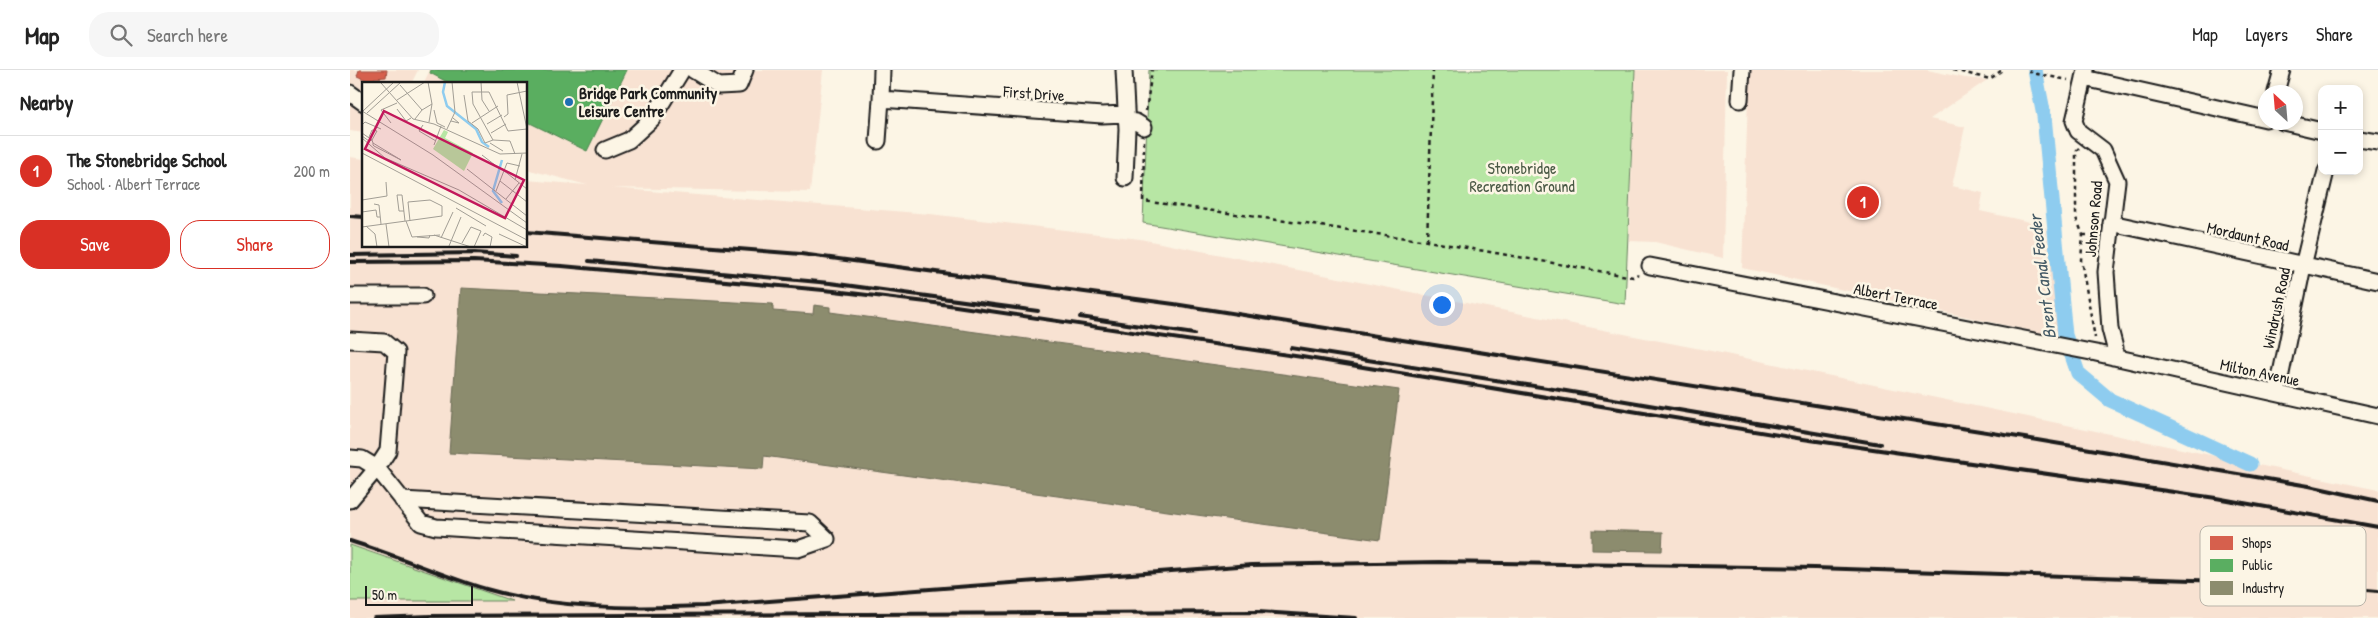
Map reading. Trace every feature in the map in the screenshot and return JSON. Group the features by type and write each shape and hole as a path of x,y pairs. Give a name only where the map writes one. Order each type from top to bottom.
{"street":[{"path":"605,150 629,140 652,119 682,70"},
{"path":"693,70 709,74 719,86 738,85 745,70"},
{"path":"878,141 882,70"},
{"path":"1124,70 1125,178"},
{"path":"1740,100 1742,70"},
{"path":"2278,85 2282,70"},
{"path":"2084,77 2258,117"},
{"name":"Johnson Road","path":"2084,77 2074,120 2078,131 2103,150 2117,181 2106,272 2110,329 2115,348 2113,357"},
{"path":"350,93 362,102"},
{"name":"First Drive","path":"881,99 1125,117"},
{"path":"1125,117 1144,128"},
{"path":"2303,127 2318,130"},
{"path":"2363,140 2378,142"},
{"name":"Windrush Road","path":"2277,393 2303,266 2325,175"},
{"name":"Mordaunt Road","path":"2112,224 2378,281"},
{"name":"Albert Terrace","path":"1650,266 2077,349 2135,363"},
{"path":"350,296 423,296"},
{"path":"350,340 384,342 396,352 388,451 377,468 350,500"},
{"name":"Milton Avenue","path":"2135,363 2378,416"},
{"path":"350,458 362,459 377,468 402,500 421,523 436,527 798,549 827,539 810,523 402,500"}],"path":[{"path":"1152,70 1144,128 1143,201 1427,241 1633,277 1650,266"},
{"path":"1427,241 1434,70"},
{"path":"1954,70 1990,79 2002,70"},
{"path":"2031,72 2041,75 2084,77"},
{"path":"2089,138 2076,151 2076,218 2083,235 2081,260 2091,312 2092,334 2097,341"}],"shaded area":[{"path":"350,70 418,70 412,82 362,82 362,133 350,131"},
{"path":"430,70 823,70 810,192 612,188 930,214 1140,239 1716,352 2378,490 2378,618 350,618 350,601 510,601 350,545 350,157 362,159 362,248 528,248 528,180 587,185 528,170 528,82 424,82"},
{"path":"1635,70 1727,70 1723,258 1655,242 1629,241"},
{"path":"1749,70 1927,70 1965,78 1987,80 1930,119 1965,127 1952,186 1983,193 1980,211 2039,224 2046,228 2060,337 1742,268"}],"green space":[{"name":"Stonebridge Recreation Ground","path":"1149,70 1635,70 1625,304 1143,223"},
{"path":"350,545 512,601 350,601"}],"building: Shops":[{"path":"359,70 387,70 386,77 374,78 373,82 357,76"}],"building: Public":[{"name":"Bridge Park Community Leisure Centre","path":"431,70 627,70 587,151 528,122 528,82 447,82 430,73"}],"building: Industry":[{"path":"461,288 773,304 773,311 813,314 814,305 830,307 830,312 1399,390 1380,540 764,456 763,469 449,453"},
{"path":"1592,530 1663,532 1662,551 1592,550"}],"waterway":[{"name":"Brent Canal Feeder","path":"2035,70 2044,116 2065,335 2078,373 2110,400 2250,464"}],"railway":[{"path":"350,216 362,217"},
{"path":"528,232 801,254 1174,304 2031,439 2309,486 2378,501"},
{"path":"350,255 475,253 516,256"},
{"path":"350,262 474,261 562,266 834,291 935,303 1302,357 1803,439 2216,498 2378,527"},
{"path":"589,261 830,283 1038,311"},
{"path":"1080,317 1194,334"},
{"path":"1291,348 1566,391 1880,444"},
{"path":"350,541 486,589 513,596 567,604 622,607 704,606 1252,565 1439,562 1815,568 2200,580"},
{"path":"2366,590 2378,591"},
{"path":"374,618 430,616 1258,612 1356,618"}],"place":[{"name":"Bridge Park Community Leisure Centre","path":"569,102"},
{"name":"The Stonebridge School","path":"1863,202"}]}
